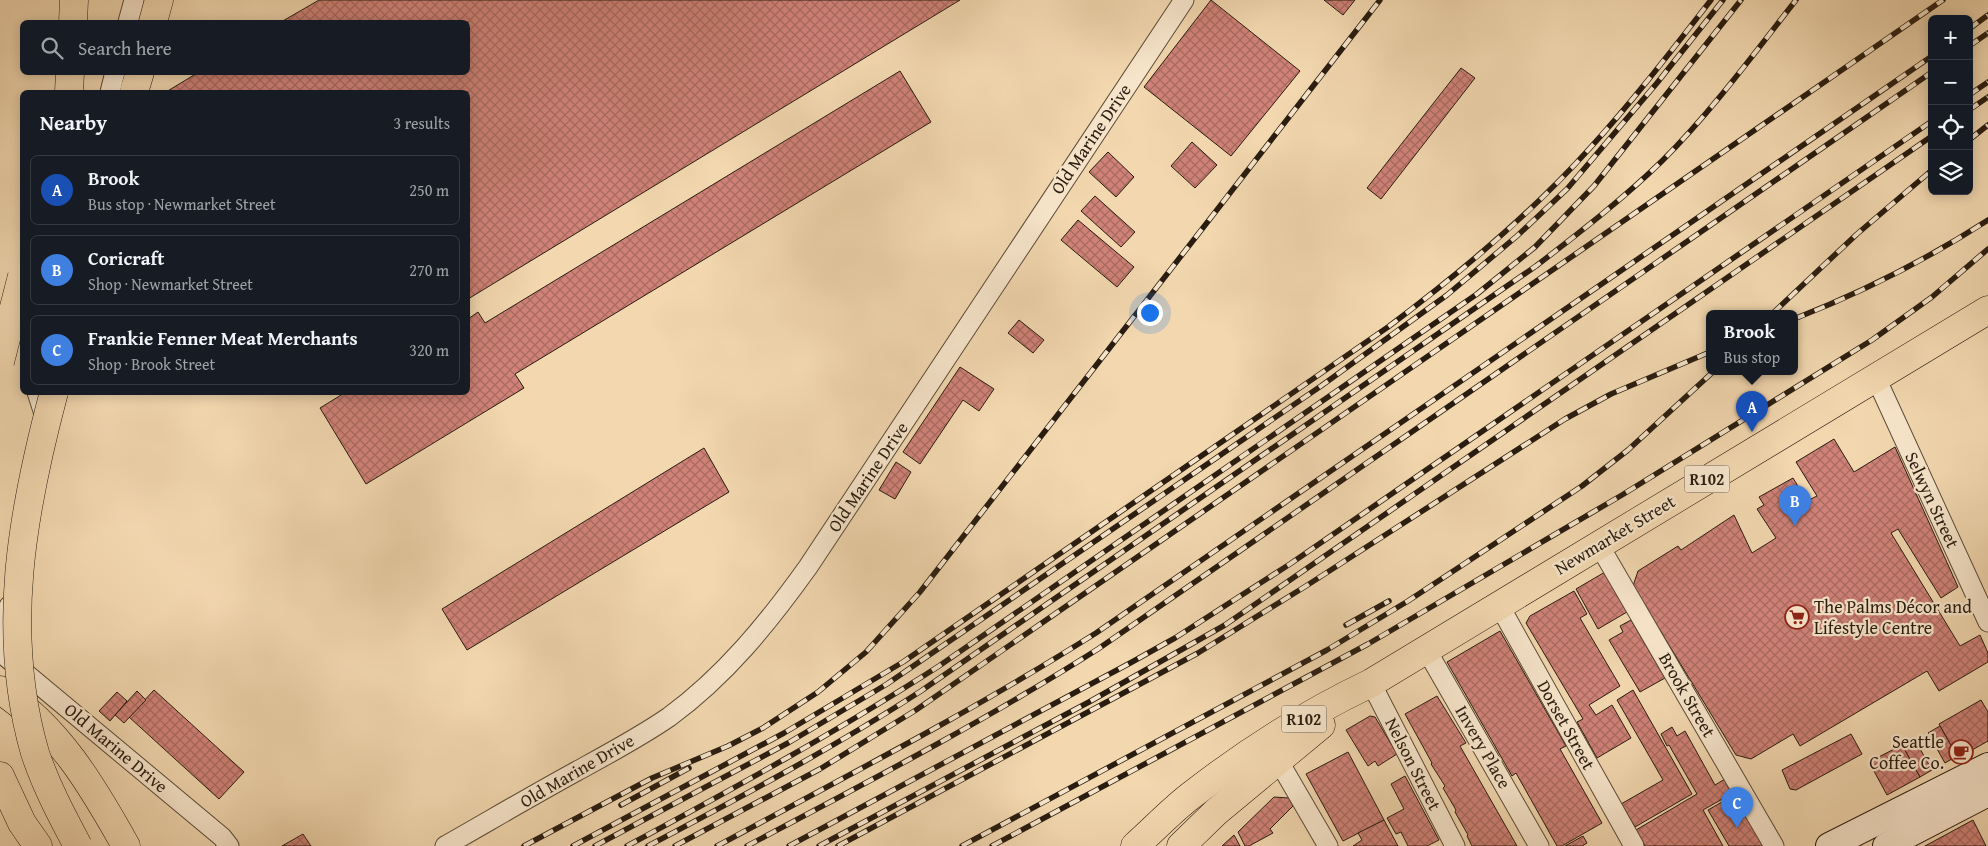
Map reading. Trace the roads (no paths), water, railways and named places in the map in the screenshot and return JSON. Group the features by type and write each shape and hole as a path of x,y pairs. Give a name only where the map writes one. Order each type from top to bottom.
{"main road":[{"path":"73,20 74,0"},
{"path":"154,20 159,0"},
{"path":"69,90 70,75"},
{"path":"135,90 139,75"},
{"path":"0,362 20,284"},
{"name":"Newmarket Street","path":"1135,846 1188,798 1255,748 1338,699 1371,683 1988,310"},
{"path":"50,405 35,462 26,508 14,598 13,634 24,715 35,753 56,805 78,846"},
{"name":"Newmarket Street","path":"1180,846 1216,812 1371,683"},
{"path":"0,690 18,702 52,735 76,763 101,801 126,846"},
{"path":"1830,846 1878,820 1988,766"},
{"path":"0,776 22,822 38,846"},
{"path":"1889,845 1988,793"}],"street":[{"path":"129,20 134,0"},
{"name":"Old Marine Drive","path":"445,846 625,744 668,717 721,672 747,646 774,614 808,567 1184,0"},
{"path":"110,90 114,75"},
{"path":"0,333 20,337"},
{"name":"Selwyn Street","path":"1876,378 1988,622"},
{"path":"0,652 50,405 40,395"},
{"name":"Brook Street","path":"1599,544 1774,846"},
{"name":"Dorset Street","path":"1499,605 1634,846"},
{"name":"Invery Place","path":"1426,649 1539,846"},
{"name":"Old Marine Drive","path":"0,652 222,837 229,846"},
{"name":"Nelson Street","path":"1371,683 1455,846"},
{"path":"1278,760 1328,846"},
{"path":"1878,820 1889,845"}],"railway":[{"path":"524,846 652,778 728,746 763,728 818,692 866,652 920,592 1380,0"},
{"path":"573,846 784,733 903,662 1388,327 1442,286 1494,242 1567,173 1637,94 1711,0"},
{"path":"595,846 788,743 887,684 1321,386 1447,295 1517,236 1567,189 1657,83 1723,0"},
{"path":"627,846 785,759 863,714 939,666 1477,294 1535,247 1594,186 1741,0"},
{"path":"648,846 820,752 921,691 1536,266 1616,202 1662,161 1715,103 1796,0"},
{"path":"675,846 820,769 916,710 1943,0"},
{"path":"1973,26 1988,15"},
{"path":"1973,43 1988,33"},
{"path":"717,846 956,716 1096,633 1928,59"},
{"path":"747,846 969,726 1098,649 1928,75"},
{"path":"1973,92 1988,82"},
{"path":"1973,107 1988,97"},
{"path":"789,846 1175,638 1290,564 1928,124"},
{"path":"1973,137 1988,125"},
{"path":"819,846 1089,702 1225,625 1928,139"},
{"path":"1776,310 1857,234 1928,173"},
{"path":"1798,317 1845,298 1894,274 1941,249 1988,220"},
{"path":"992,846 1368,644 1622,495 1872,340 1932,297 1988,249"},
{"path":"838,846 1198,653 1306,586 1565,419 1611,394 1706,354"},
{"path":"962,846 1327,650 1408,601 1582,486 1628,450 1710,375"},
{"path":"1346,625 1389,601"},
{"path":"621,805 689,768"}],"place":[{"name":"Brook","path":"1752,432"},
{"name":"Coricraft","path":"1795,526"},
{"name":"The Palms Décor and Lifestyle Centre","path":"1797,617"},
{"name":"Seattle Coffee Co.","path":"1961,752"},
{"name":"Frankie Fenner Meat Merchants","path":"1737,828"}]}
